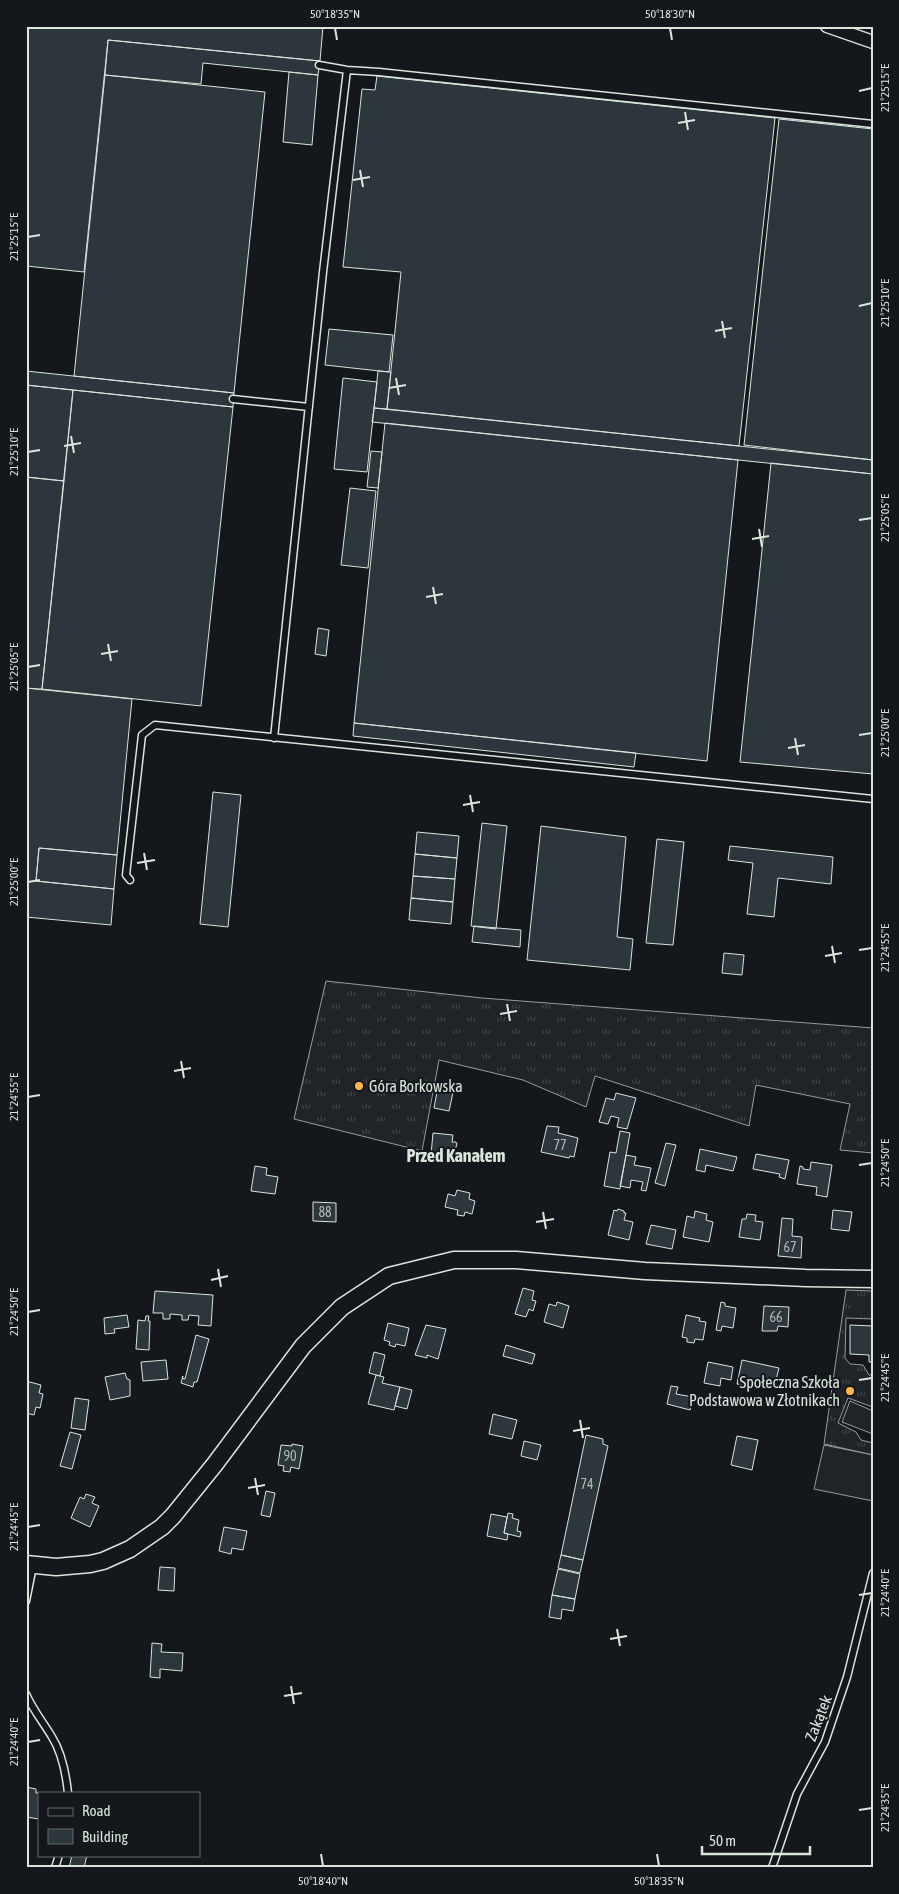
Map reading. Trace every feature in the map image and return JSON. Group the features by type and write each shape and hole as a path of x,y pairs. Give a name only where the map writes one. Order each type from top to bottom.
{"street":[{"path":"827,26 873,42"},
{"path":"30,1565 76,1566 103,1561 130,1549 162,1527 215,1464 303,1346 342,1307 389,1276 454,1260 516,1260 655,1271 873,1279"}],"lane":[{"path":"319,65 347,70 873,124"},
{"path":"274,738 347,70"},
{"path":"233,399 309,407"},
{"path":"130,880 126,875 142,735 155,725 873,799"},
{"path":"26,1601 30,1565"},
{"name":"Zakątek","path":"772,1868 797,1794 825,1742 844,1686 873,1573"},
{"path":"26,1694 31,1706 53,1738 60,1755 68,1792"},
{"path":"55,1868 59,1856"}],"green space":[{"path":"326,981 482,998 873,1028 873,1153 840,1150 850,1104 756,1085 749,1126 595,1076 586,1107 523,1080 439,1060 422,1151 294,1119"},
{"path":"846,1290 873,1291 873,1319 846,1318 845,1358 850,1364 863,1365 869,1375 873,1375 873,1407 848,1398 838,1423 856,1432 861,1440 873,1443 873,1455 824,1444"},
{"path":"850,1401 873,1411 873,1434 842,1422"},
{"path":"824,1445 873,1455 873,1501 814,1489"}],"building":[{"path":"26,26 323,26 320,61 108,40 84,272 26,266"},
{"path":"108,40 320,61 318,75 203,63 201,84 105,75"},
{"path":"289,72 318,75 312,145 283,142"},
{"path":"105,75 265,92 234,393 74,376"},
{"path":"377,76 775,118 739,446 387,409 401,272 343,267 362,89 375,90"},
{"path":"779,119 873,129 873,460 744,445"},
{"path":"329,329 393,335 389,372 325,365"},
{"path":"26,371 234,393 233,407 26,385"},
{"path":"378,371 391,372 387,409 374,408"},
{"path":"343,378 377,382 367,472 334,469"},
{"path":"26,385 73,390 64,481 26,477"},
{"path":"73,390 233,407 201,706 42,689"},
{"path":"374,408 873,460 873,474 372,422"},
{"path":"385,423 738,460 707,761 354,723"},
{"path":"371,451 382,452 378,488 367,487"},
{"path":"771,463 873,474 873,774 740,762"},
{"path":"26,477 64,481 42,689 26,688"},
{"path":"350,488 376,491 368,568 341,565"},
{"path":"318,628 329,630 326,656 315,654"},
{"path":"26,688 132,699 117,855 39,848 36,881 114,889 111,925 26,917"},
{"path":"354,723 636,753 634,767 353,736"},
{"path":"213,792 241,795 228,927 200,924"},
{"path":"482,823 507,826 496,929 471,926"},
{"path":"541,826 626,837 617,937 633,939 630,970 527,960"},
{"path":"417,832 459,836 457,858 415,854"},
{"path":"657,839 684,842 673,945 646,943"},
{"path":"730,846 833,857 831,884 778,878 774,917 747,914 753,863 728,860"},
{"path":"39,848 117,855 114,889 36,881"},
{"path":"415,854 457,858 455,879 413,876"},
{"path":"413,876 455,879 453,902 411,898"},
{"path":"411,898 453,902 451,924 409,920"},
{"path":"474,926 521,930 520,947 472,942"},
{"path":"724,953 744,955 742,975 722,973"},
{"path":"438,1086 454,1088 449,1111 434,1108"},
{"path":"616,1093 636,1098 627,1129 617,1127 619,1118 611,1116 608,1124 599,1122 606,1098 614,1100"},
{"path":"547,1126 559,1127 558,1133 578,1138 574,1157 570,1156 569,1158 541,1152"},
{"path":"620,1131 630,1133 620,1189 604,1186 610,1152 616,1153"},
{"path":"433,1133 453,1135 452,1142 457,1144 455,1150 451,1150 450,1157 431,1155"},
{"path":"666,1143 676,1145 665,1186 655,1183"},
{"path":"700,1149 737,1157 733,1171 706,1165 705,1172 696,1170"},
{"path":"756,1154 789,1160 785,1179 779,1177 780,1174 753,1169"},
{"path":"626,1155 636,1157 634,1165 651,1168 646,1191 641,1190 643,1182 631,1180 630,1188 620,1186"},
{"path":"811,1162 832,1165 827,1197 816,1195 817,1187 797,1184 800,1166 803,1169 810,1170"},
{"path":"255,1166 267,1168 266,1175 278,1177 275,1194 251,1191"},
{"path":"457,1190 470,1193 469,1199 475,1201 472,1214 465,1212 464,1216 457,1215 458,1210 445,1207 448,1194 455,1196"},
{"path":"313,1202 336,1203 336,1222 313,1221"},
{"path":"618,1209 626,1213 624,1220 633,1222 629,1240 608,1235 614,1210 617,1211"},
{"path":"833,1210 852,1212 849,1231 831,1229"},
{"path":"695,1211 707,1214 706,1220 713,1222 709,1242 683,1237 687,1216 694,1218"},
{"path":"747,1214 756,1215 755,1221 763,1222 760,1240 739,1237 742,1219 746,1219"},
{"path":"782,1218 793,1219 792,1236 802,1237 801,1258 778,1256"},
{"path":"651,1225 676,1230 672,1249 646,1244"},
{"path":"523,1288 534,1291 532,1300 536,1301 533,1311 529,1309 526,1317 515,1314"},
{"path":"155,1291 213,1295 211,1326 198,1325 199,1316 189,1315 188,1320 182,1320 182,1315 170,1314 170,1319 163,1319 163,1313 153,1313"},
{"path":"557,1302 569,1306 563,1328 544,1322 549,1304 556,1306"},
{"path":"721,1302 725,1303 725,1306 736,1308 733,1328 722,1326 721,1331 716,1330"},
{"path":"764,1306 789,1307 788,1327 778,1326 777,1331 762,1331"},
{"path":"127,1315 129,1327 114,1329 115,1333 105,1334 104,1318"},
{"path":"686,1315 700,1318 699,1321 706,1322 703,1340 695,1339 694,1343 687,1342 687,1338 682,1337"},
{"path":"146,1316 149,1316 148,1321 150,1321 149,1350 136,1349 138,1320 145,1321"},
{"path":"388,1323 409,1328 405,1346 396,1344 395,1347 389,1345 390,1342 384,1340"},
{"path":"426,1325 446,1329 438,1359 427,1355 427,1358 415,1355"},
{"name":"Społeczna Szkoła Podstawowa w Złotnikach","path":"850,1325 873,1326 873,1362 869,1362 869,1355 850,1354"},
{"path":"196,1335 209,1339 197,1382 194,1382 193,1387 181,1383 182,1378 185,1379"},
{"path":"506,1345 535,1354 532,1364 503,1356"},
{"path":"374,1352 385,1355 380,1376 369,1373"},
{"path":"166,1360 168,1379 143,1381 141,1362"},
{"path":"742,1360 779,1368 775,1384 758,1381 756,1388 737,1384"},
{"path":"708,1362 733,1367 731,1380 721,1378 720,1386 704,1383"},
{"path":"125,1373 127,1379 130,1380 130,1396 110,1400 105,1377"},
{"path":"376,1375 384,1377 382,1383 400,1387 394,1410 368,1404"},
{"path":"26,1381 41,1385 39,1393 43,1394 40,1408 36,1407 34,1415 26,1413"},
{"path":"671,1386 678,1387 676,1394 693,1397 690,1410 667,1404"},
{"path":"400,1387 412,1390 407,1409 395,1406"},
{"path":"75,1398 89,1400 85,1430 71,1428"},
{"path":"493,1414 517,1420 512,1439 489,1434"},
{"path":"70,1432 81,1435 72,1469 60,1466"},
{"path":"586,1435 603,1439 603,1444 608,1446 583,1560 561,1555"},
{"path":"737,1436 758,1440 752,1470 731,1465"},
{"path":"524,1441 541,1445 537,1460 521,1456"},
{"path":"292,1444 303,1446 299,1469 291,1467 290,1472 283,1471 284,1466 278,1465 281,1445 292,1446"},
{"path":"266,1491 275,1493 270,1517 261,1515"},
{"path":"86,1494 95,1497 92,1503 99,1506 90,1527 71,1518 80,1497 84,1499"},
{"path":"508,1513 513,1514 512,1518 519,1520 517,1531 521,1532 520,1537 504,1533"},
{"path":"491,1514 507,1517 504,1533 508,1534 507,1540 487,1536"},
{"path":"224,1527 247,1531 243,1550 232,1548 231,1554 219,1551"},
{"path":"561,1555 583,1560 580,1573 558,1568"},
{"path":"160,1567 175,1568 174,1591 158,1590"},
{"path":"558,1569 580,1574 575,1599 552,1595"},
{"path":"552,1595 575,1599 573,1611 562,1609 561,1619 549,1617"},
{"path":"152,1643 162,1644 161,1652 183,1653 182,1671 160,1669 160,1678 150,1677"},
{"path":"26,1787 36,1789 36,1793 38,1793 38,1819 26,1817"},
{"path":"72,1856 87,1856 84,1868 69,1868"}],"place":[{"name":"Góra Borkowska","path":"359,1086"},
{"name":"Społeczna Szkoła Podstawowa w Złotnikach","path":"850,1391"}],"district":[{"name":"Przed Kanałem","path":"456,1155"}]}
